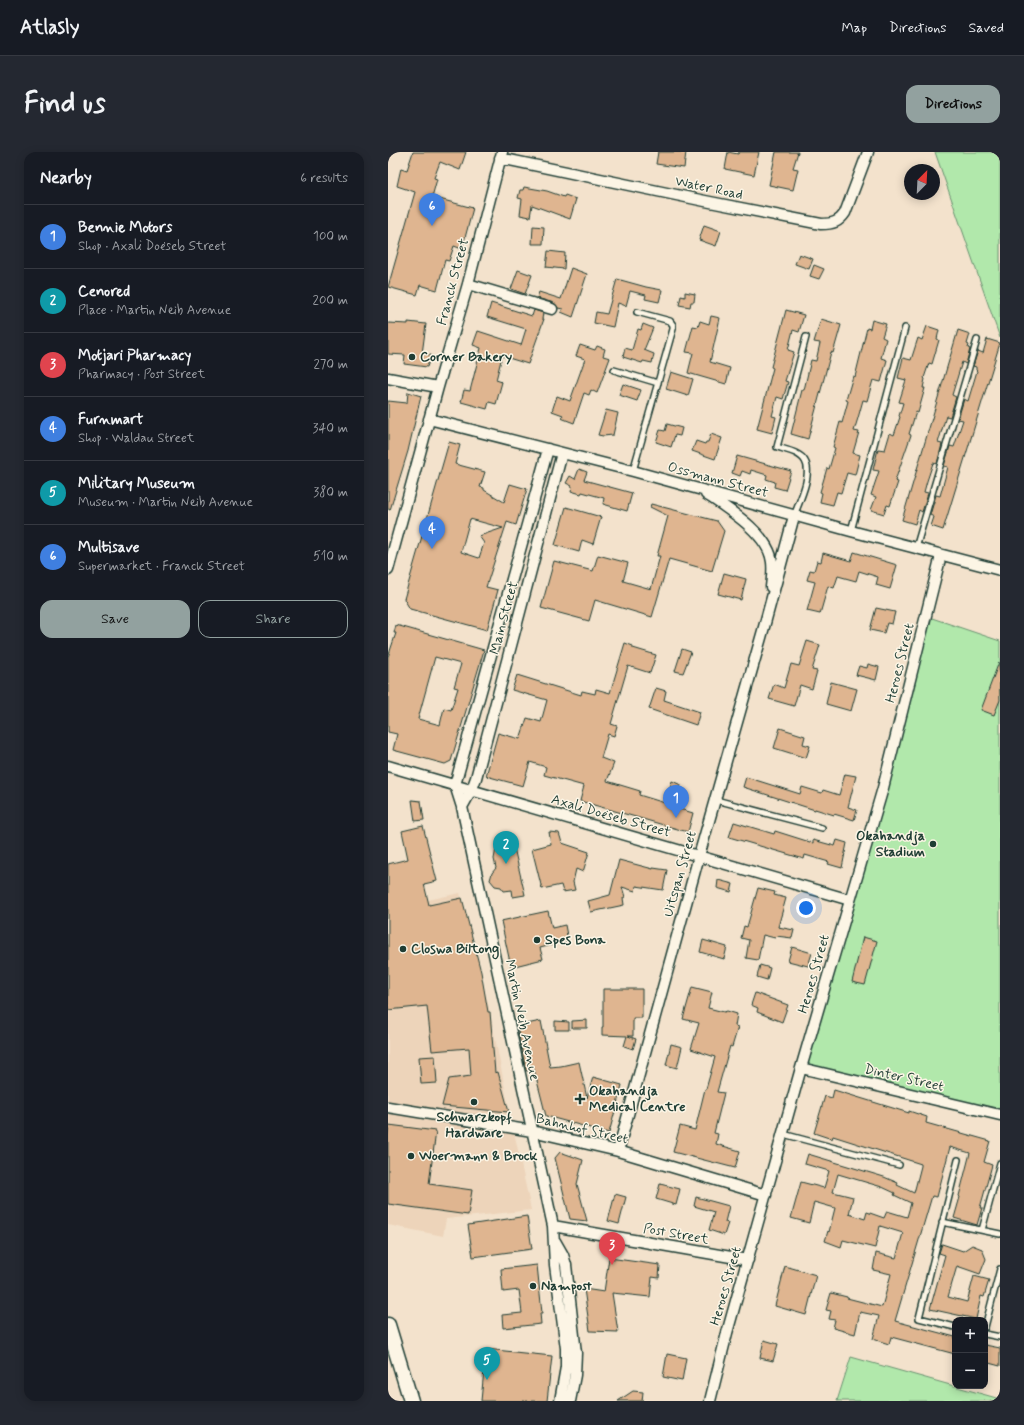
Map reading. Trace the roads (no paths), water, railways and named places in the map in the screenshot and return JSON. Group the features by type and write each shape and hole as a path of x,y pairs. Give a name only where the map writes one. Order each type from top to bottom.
{"main road":[{"path":"388,1325 411,1401"}],"street":[{"name":"Water Road","path":"501,155 705,201 821,224 833,224 840,220 843,216 868,152"},
{"name":"Franck Street","path":"388,570 468,284 501,155"},
{"path":"468,284 552,309"},
{"path":"388,378 438,387"},
{"name":"Ossmann Street","path":"429,419 633,471 794,516 1000,570"},
{"name":"Main Street","path":"455,784 548,449"},
{"name":"Main Street","path":"472,790 562,453"},
{"name":"Uitspan Street","path":"700,490 737,516 761,538 769,550 772,562 771,605"},
{"name":"Uitspan Street","path":"618,1150 699,856 771,605 794,516"},
{"name":"Heroes Street","path":"710,1401 727,1334 801,1068 883,788 941,555"},
{"name":"Axali Doëseb Street","path":"388,766 455,784 850,900"},
{"name":"Martin Neib Avenue","path":"455,784 462,808 553,1226 555,1265 566,1348 566,1367 560,1401"},
{"path":"462,808 472,790"},
{"name":"Dinter Street","path":"801,1068 1000,1115"},
{"name":"Bahnhof Street","path":"388,1107 532,1131 618,1150 766,1195"},
{"name":"Post Street","path":"553,1226 748,1260"},
{"name":"Martin Neib Avenue","path":"554,1239 563,1255 566,1265 576,1353 575,1375 570,1401"}],"lane":[{"path":"633,471 674,329 670,321 637,312"},
{"path":"851,531 905,328"},
{"path":"794,516 806,483 808,470 805,460 794,452 777,447 806,337"},
{"path":"916,548 977,340"},
{"path":"614,370 658,383"},
{"path":"716,800 822,828"},
{"path":"783,1134 899,1165"},
{"path":"952,1326 919,1318 958,1160"},
{"path":"982,1230 1000,1163"},
{"path":"942,1222 1000,1234"},
{"path":"988,1317 1000,1269"},
{"path":"988,1335 1000,1338"}],"place":[{"name":"Multisave","path":"432,226"},
{"name":"Corner Bakery","path":"412,357"},
{"name":"Furnmart","path":"432,549"},
{"name":"Bennie Motors","path":"676,818"},
{"name":"Okahandja Stadium","path":"933,844"},
{"name":"Cenored","path":"506,864"},
{"name":"Spes Bona","path":"537,940"},
{"name":"Closwa Biltong","path":"403,949"},
{"name":"Okahandja Medical Centre","path":"580,1099"},
{"name":"Schwarzkopf Hardware","path":"474,1102"},
{"name":"Woermann & Brock","path":"411,1156"},
{"name":"Motjari Pharmacy","path":"612,1265"},
{"name":"Nampost","path":"533,1286"},
{"name":"Military Museum","path":"487,1380"}]}
